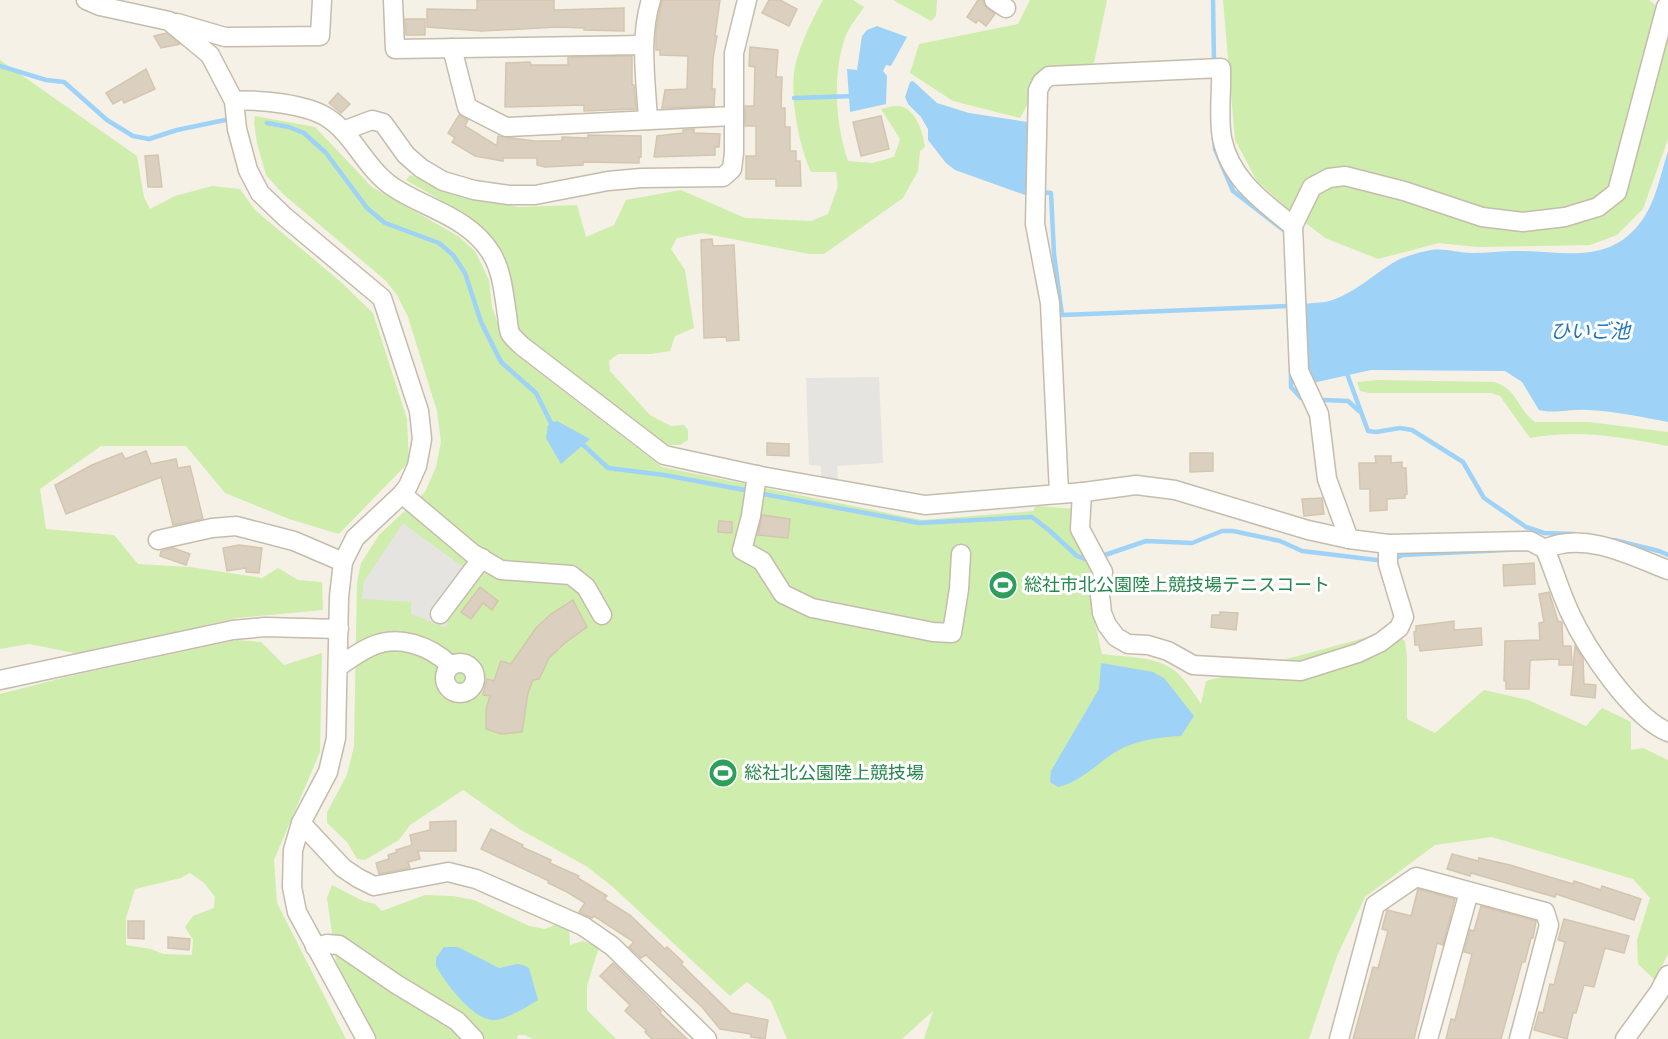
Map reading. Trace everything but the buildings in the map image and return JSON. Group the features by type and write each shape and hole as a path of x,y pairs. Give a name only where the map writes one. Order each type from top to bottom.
{"street":[{"path":"86,0 100,6 169,21 225,37 320,36 322,0"},
{"path":"393,0 395,49 644,45"},
{"path":"648,120 644,45 647,12 651,0"},
{"path":"343,131 372,120 382,123 406,155 421,168 443,181 474,190 509,195 535,195 619,180 723,177 732,169 734,53 747,0"},
{"path":"1348,539 1327,479 1319,414 1299,371 1293,226 1312,187 1329,178 1345,176 1396,189 1482,217 1523,222 1565,217 1598,207 1617,192 1664,5"},
{"path":"169,21 210,55 234,101 237,129 248,170 260,193 285,217 382,298 419,411 422,440 413,477 402,494 355,537 343,562 340,584 336,738 328,772 301,823 293,850 292,887 297,912 366,1039"},
{"path":"452,48 467,108 506,127 733,116"},
{"path":"1059,493 1050,303 1035,224 1038,90 1042,81 1049,76 1221,68 1222,136 1232,166 1249,190 1293,226"},
{"path":"234,101 256,100 313,111 328,118 343,131 378,175 394,188 455,219 479,236 492,254 501,279 510,333 522,346 664,455 755,487 925,505 1082,492 1136,485 1175,490 1308,530 1348,539 1388,555 1560,542 1584,543 1618,550 1668,570"},
{"path":"755,487 742,550 762,561 783,594 812,608 933,632 952,633 959,589 961,554"},
{"path":"1082,492 1080,529 1103,572 1100,595 1102,613 1107,625 1116,637 1128,644 1148,645 1168,651 1192,665 1301,671 1358,653 1381,642 1399,628 1404,617 1388,555"},
{"path":"402,494 440,527 501,570 571,575 586,586 602,615"},
{"path":"158,540 212,528 236,526 294,541 343,562"},
{"path":"1537,544 1577,629 1613,683 1638,710 1668,732"},
{"path":"440,614 482,558"},
{"path":"0,680 233,630 265,627 339,629"},
{"path":"338,667 370,647 384,642 397,641 422,647 436,654 451,666"},
{"path":"301,823 343,868 374,886 448,872 476,879 583,926 612,946 707,1039"},
{"path":"1339,1039 1375,905 1416,877 1545,912 1549,925 1519,1039"},
{"path":"1428,1039 1469,892"},
{"path":"315,947 327,944 339,945 396,984 457,1021 474,1039"},
{"path":"1625,1039 1659,992 1668,975"}],"green space":[{"path":"823,0 853,0 864,7 846,35 837,82 840,131 848,161 872,163 894,157 900,139 881,109 894,106 903,107 917,121 924,141 925,147 920,151 918,171 903,198 824,254 809,254 702,233 677,238 671,249 685,270 694,328 675,336 670,351 651,354 618,354 609,361 610,371 650,415 671,426 684,425 688,430 688,440 680,445 667,445 516,331 508,275 502,257 493,242 468,218 406,180 410,175 456,193 518,207 577,205 586,237 614,225 626,200 681,190 745,218 811,221 828,214 838,186 836,172 811,172 797,124 793,85 802,45"},
{"path":"893,0 937,0 936,16 931,21"},
{"path":"1030,0 1107,0 1094,63 1046,70 1020,118 953,101 910,73 919,44 1018,24"},
{"path":"1223,0 1649,0 1668,16 1668,139 1643,209 1617,235 1590,245 1477,247 1439,243 1378,259 1325,238 1257,181 1235,140"},
{"path":"0,60 137,156 144,197 150,209 175,196 212,186 240,189 255,210 342,283 373,313 407,419 409,462 339,534 289,519 225,493 186,446 101,446 40,489 46,529 114,535 138,564 190,567 262,578 278,568 298,580 322,582 323,610 237,618 79,654 29,644 0,649"},
{"path":"255,116 315,127 372,187 458,236 475,251 489,280 492,307 501,332 514,353 662,467 922,520 1033,511 1036,506 1076,509 1095,565 1095,623 1102,654 1146,659 1171,668 1188,684 1201,704 1206,681 1379,634 1394,633 1405,641 1407,719 1435,733 1484,690 1528,700 1586,726 1602,708 1631,722 1631,750 1643,748 1668,760 1668,954 1655,980 1638,964 1637,940 1650,898 1633,879 1492,837 1435,845 1365,897 1337,956 1309,1039 924,1039 933,1011 902,1039 787,1039 771,1001 747,982 730,996 613,887 586,866 521,830 463,790 410,825 399,840 365,860 357,859 347,842 327,823 327,812 347,775 354,746 357,582 361,563 379,535 425,492 436,467 441,442 437,411 408,317 397,295 385,280 283,194 266,175 257,143"},
{"path":"1379,380 1494,382 1508,389 1535,422 1589,422 1668,432 1668,446 1582,434 1530,438 1500,396 1491,393 1370,393 1360,391 1357,382"},
{"path":"237,640 261,642 284,665 322,653 320,752 274,860 277,903 346,1039 0,1039 0,694 70,676","holes":["190,873 204,883 215,897 214,908 193,916 185,927 193,940 192,955 163,954 151,949 126,945 126,918 135,889 181,878"]},
{"path":"332,885 363,901 375,904 382,911 425,895 453,896 474,900 529,926 545,929 559,923 569,927 570,945 583,941 599,947 587,986 587,1010 616,1039 532,1039 525,1035 518,1035 517,1039 375,1039 336,961 327,898","holes":["517,964 464,1003 492,965 499,968"]}],"shaded area":[{"path":"879,377 883,463 837,466 838,480 821,477 821,466 809,465 806,378"},
{"path":"403,523 463,567 439,600 448,615 446,628 411,614 411,602 362,599 364,581"}],"water":[{"path":"877,26 907,37 891,66 886,65 883,71 887,76 886,104 850,112 847,69 857,70 862,36 867,30"},
{"path":"913,81 937,103 969,113 1027,122 1028,196 955,170 946,163 928,140 928,129 905,97 910,82"},
{"name":"ひいご池","path":"1668,151 1668,422 1597,411 1539,410 1522,382 1505,371 1371,370 1308,384 1302,304 1325,302 1345,295 1400,259 1431,250 1472,253 1517,251 1586,253 1616,244 1630,234 1648,212"},
{"path":"557,421 590,439 561,464 546,438 548,425"},
{"path":"1101,663 1153,672 1164,678 1194,716 1181,736 1148,740 1124,747 1082,777 1058,787 1050,782 1051,771 1099,689"},
{"path":"444,947 458,947 499,968 517,964 529,968 538,1000 504,1018 494,1020 477,1014 453,991 436,966 436,958"}],"waterway":[{"path":"1213,0 1214,63"},
{"path":"0,66 46,80 64,82 107,120 133,136 149,139 177,130 225,120"},
{"path":"794,98 855,96"},
{"path":"267,123 289,127 304,133 326,153 367,208 385,223 439,243 453,255 465,273 481,322 501,362 536,393 551,423 557,426"},
{"path":"1214,138 1215,149 1233,191 1286,232 1286,235"},
{"path":"1041,192 1051,193 1054,254 1062,315 1288,306"},
{"path":"1291,369 1291,387 1301,398"},
{"path":"1346,371 1368,431 1400,428 1412,430 1463,462 1484,498 1526,527 1544,533 1574,534"},
{"path":"1324,400 1348,401 1359,411"},
{"path":"579,441 608,468 664,475 750,491"},
{"path":"758,493 919,523 1032,517 1077,556 1087,560 1091,559"},
{"path":"1099,557 1146,541 1192,543 1222,531 1233,531 1280,541 1302,551 1385,561"},
{"path":"1614,540 1668,555"},
{"path":"1393,559 1403,555 1527,549"}],"place":[{"name":"総社市北公園陸上競技場テニスコート","path":"1003,585"},
{"name":"総社北公園陸上競技場","path":"723,773"}]}
